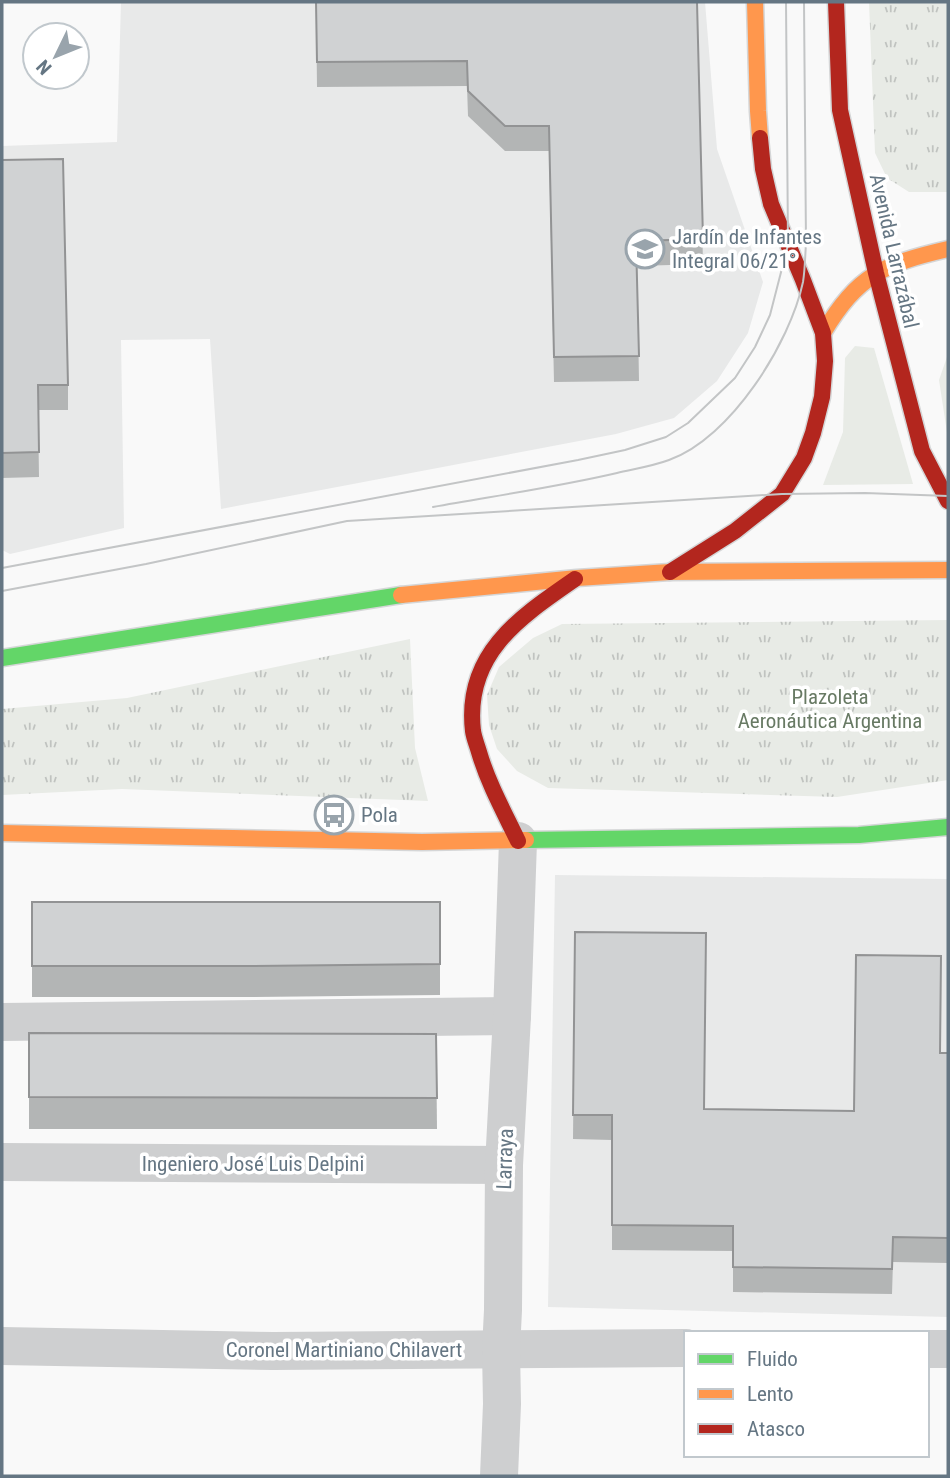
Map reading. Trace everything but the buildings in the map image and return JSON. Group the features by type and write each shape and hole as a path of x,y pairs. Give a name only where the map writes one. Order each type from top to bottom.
{"main road":[{"path":"670,572 735,531 782,494 804,458 813,433 823,385 823,333 771,204 763,169 758,111 755,2"},
{"name":"Avenida Larrazábal","path":"836,2 840,110 876,273 922,451 948,501"},
{"path":"823,333 846,299 876,273 948,249"},
{"path":"2,658 406,594 577,578 670,572 948,570"},
{"path":"519,841 480,756 473,732 473,693 488,659 505,634 528,612 577,578"},
{"path":"2,833 422,842 859,835 948,827"}],"street":[{"name":"Larraya","path":"499,1476 504,1166 519,841"},
{"path":"2,1022 512,1016"},
{"name":"Ingeniero José Luis Delpini","path":"2,1162 504,1166"},
{"name":"Coronel Martiniano Chilavert","path":"2,1346 273,1351 684,1348"},
{"path":"929,1349 948,1349"}],"shaded area":[{"path":"121,2 705,2 717,149 763,282 748,333 717,381 674,418 616,434 221,509 210,339 121,340 124,528 10,554 2,550 2,146 117,142"},
{"path":"555,875 948,879 948,1317 548,1307"}],"green space":[{"path":"869,2 948,2 948,192 909,192 887,178 875,153"},
{"path":"855,346 874,348 913,484 823,485 843,432 845,358"},
{"path":"948,354 948,439 939,380"},
{"name":"Plazoleta Aeronáutica Argentina","path":"948,620 948,780 837,797 548,788 517,771 497,749 489,725 487,695 499,667 533,638 562,624"},
{"path":"410,639 415,748 428,801 122,789 2,795 2,709 127,698"}],"tram line":[{"path":"2,568 578,460 625,450 666,437 688,423 735,378 755,347 770,315 788,245 786,2"},
{"path":"433,507 572,483 669,460 692,449 714,431 754,386 785,332 804,277 804,2"},
{"path":"2,591 146,564 347,521 782,494 948,496"}],"traffic: fast":[{"path":"2,658 401,595"},
{"path":"526,840 859,835 948,827"}],"traffic: slow":[{"path":"755,2 760,138"},
{"path":"823,333 848,298 874,275 906,260 948,249"},
{"path":"401,595 670,572 948,570"},
{"path":"2,833 422,842 526,840"}],"traffic: jam":[{"path":"836,2 840,110 876,273 922,451 948,501"},
{"path":"670,572 735,531 782,494 804,458 822,397 825,361 823,333 771,204 763,169 760,138"},
{"path":"518,841 492,786 474,736 473,704 477,680 487,659 516,623 575,579"}],"place":[{"name":"Jardín de Infantes Integral 06/21°","path":"645,249"},
{"name":"Pola","path":"334,815"}]}
